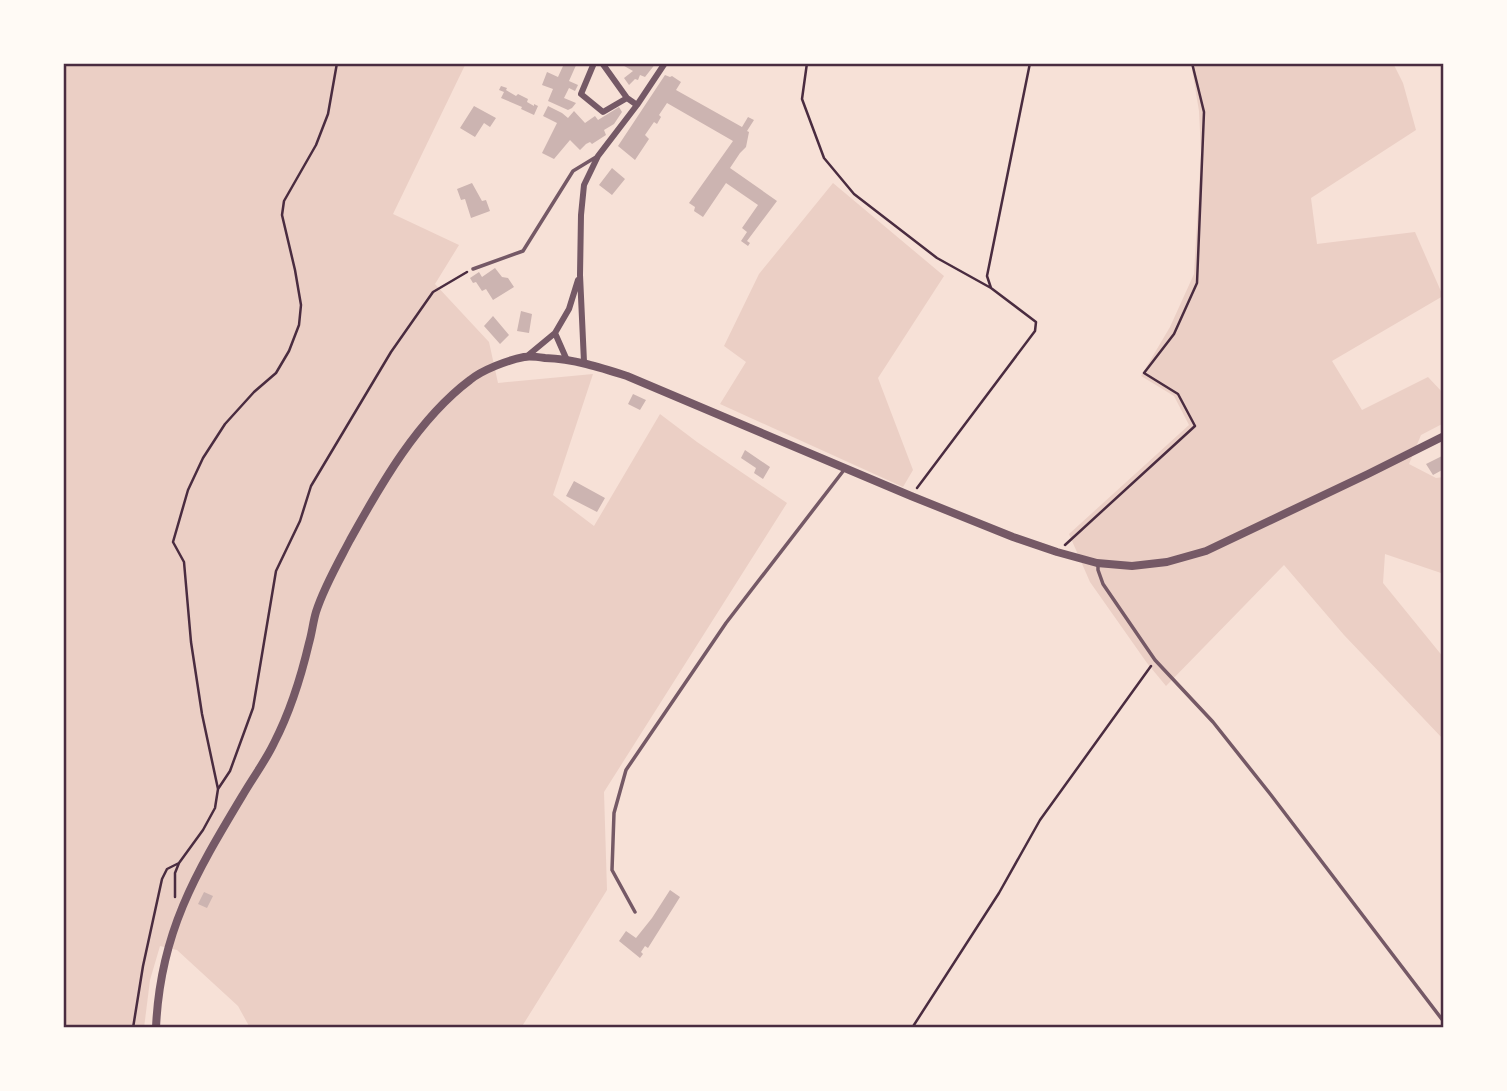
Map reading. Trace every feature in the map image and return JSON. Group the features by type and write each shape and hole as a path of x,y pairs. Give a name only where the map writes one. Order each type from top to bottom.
{"street":[{"path":"594,63 580,94 603,112 627,98"},
{"path":"602,63 627,98 637,105"},
{"path":"584,362 580,275 584,185 598,156 665,63"},
{"path":"526,357 555,333 569,309 580,275"},
{"path":"555,333 566,358"},
{"path":"156,1028 161,975 180,909 207,854 274,744 300,678 321,600 346,548 389,472 429,420 472,378 507,362 526,357 566,358 584,362 627,376 1013,537 1097,563 1132,566 1167,562 1206,551 1444,436"}],"lane":[{"path":"472,269 523,251 573,171 598,156"},
{"path":"635,912 612,870 614,813 626,770 726,622 845,468"},
{"path":"1097,563 1103,584 1155,660 1221,732 1444,1022"}],"path":[{"path":"180,909 174,894 175,873 215,808 218,789 193,654 184,562 173,542 188,490 203,458 225,424 254,392 276,373 289,351 299,325 301,305 282,215 284,201 316,145 328,114 337,63"},
{"path":"807,63 802,99 824,159 854,194 937,258 991,288 1037,322 1035,331 911,496"},
{"path":"991,288 987,276 1030,63"},
{"path":"1057,552 1195,426 1178,394 1144,373 1174,334 1198,283 1204,112 1192,63"},
{"path":"218,789 230,771 253,708 276,571 300,522 311,486 391,352 433,292 472,269"},
{"path":"912,1028 999,893 1040,820 1155,660"},
{"path":"132,1028 162,879 167,869 179,863"}],"shaded area":[{"path":"63,63 466,63 393,214 459,245 435,284 489,342 498,383 593,374 553,495 594,526 660,414 787,503 604,792 607,890 521,1028 248,1028 238,1006 177,950 160,946 150,980 144,1028 63,1028"},
{"path":"1191,63 1393,63 1403,83 1416,130 1311,198 1317,244 1415,232 1443,296 1332,361 1362,410 1428,377 1444,394 1444,423 1421,435 1409,464 1436,478 1444,477 1444,574 1385,554 1383,583 1444,658 1444,740 1344,635 1284,565 1166,686 1090,582 1069,534 1189,425 1174,396 1141,376 1170,327 1194,274 1201,153 1199,111"},
{"path":"833,183 944,276 878,378 913,470 903,487 720,404 746,362 724,346 759,274"}],"building":[{"path":"557,63 577,63 569,81 578,85 575,91 569,88 564,98 576,103 568,110 548,101 553,89 542,85 547,72 558,77 563,66"},
{"path":"619,63 656,63 645,77 640,75 638,80 635,79 629,85 624,78 633,71"},
{"path":"665,75 681,82 676,90 742,127 748,117 754,120 747,131 746,147 730,168 777,201 747,241 750,243 748,246 741,241 747,232 742,228 758,205 726,183 703,217 694,211 695,207 689,203 733,141 667,103 657,124 654,122 645,135 649,139 635,160 618,146"},
{"path":"501,86 538,106 534,115 501,98 504,92 499,90"},
{"path":"474,106 496,118 490,127 484,123 475,137 460,128"},
{"path":"548,106 568,118 574,111 585,123 595,116 598,120 619,107 622,112 614,124 604,130 606,135 592,144 586,144 580,150 570,140 554,159 542,153 557,123 543,116"},
{"path":"612,168 625,179 612,195 599,185"},
{"path":"472,183 482,201 486,200 490,211 471,218 465,199 461,200 457,189"},
{"path":"495,268 502,277 508,278 514,287 493,300 486,289 482,291 470,278 479,272 482,277"},
{"path":"521,311 532,314 529,333 517,331"},
{"path":"493,316 509,335 500,344 484,326"},
{"path":"633,394 646,400 640,410 628,404"},
{"path":"745,450 770,467 763,479 754,473 756,468 741,458"},
{"path":"1444,455 1444,469 1433,475 1426,464"},
{"path":"574,481 605,498 597,512 566,496"},
{"path":"670,890 680,897 648,948 645,946 641,952 643,954 640,958 619,941 626,931 636,938"},
{"path":"204,892 213,896 207,908 198,904"}]}
